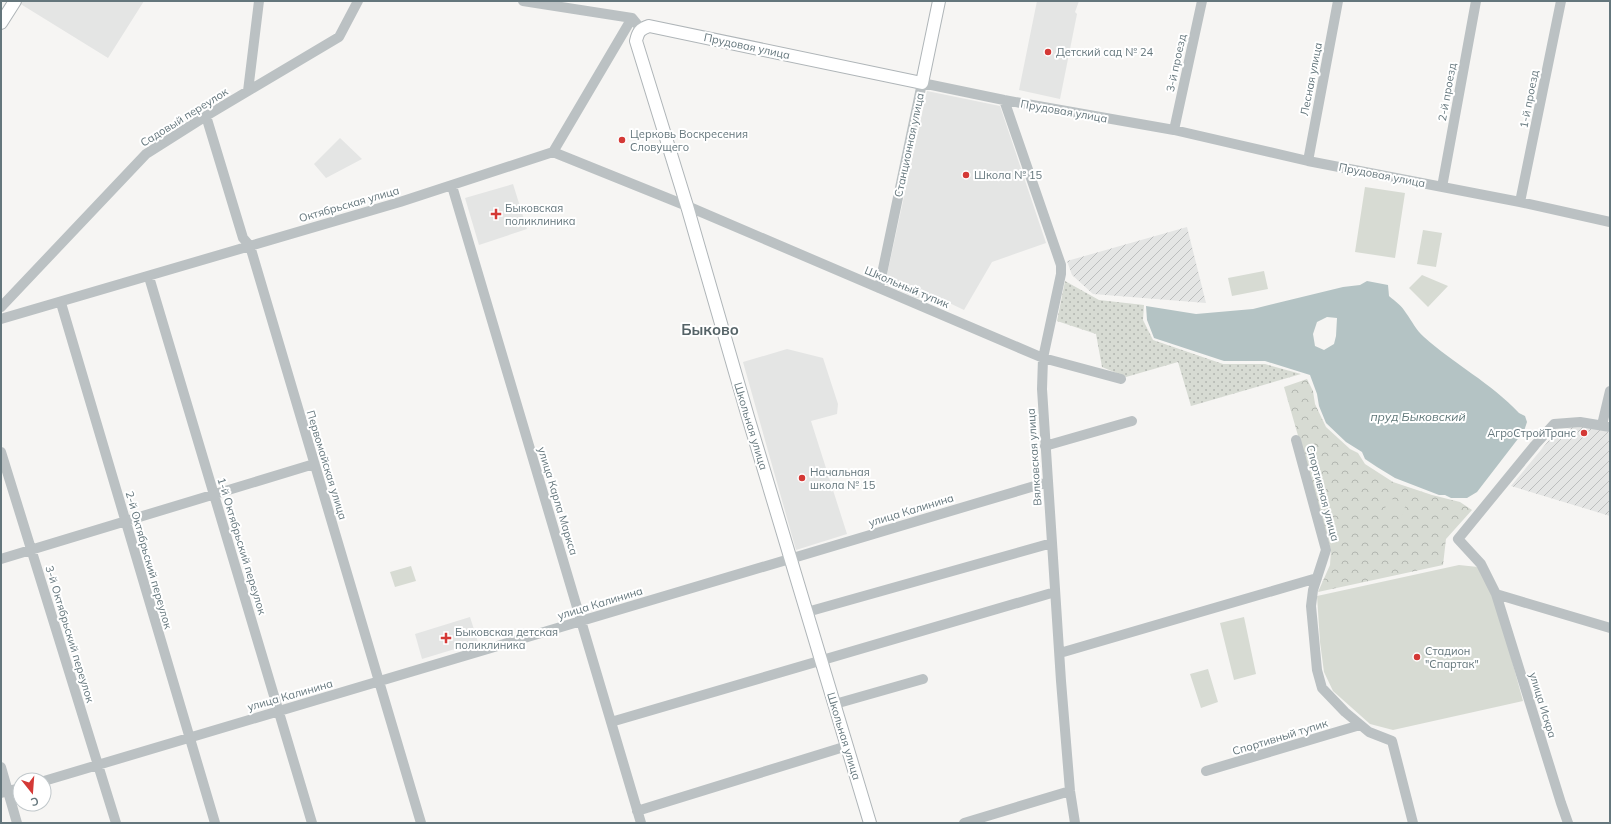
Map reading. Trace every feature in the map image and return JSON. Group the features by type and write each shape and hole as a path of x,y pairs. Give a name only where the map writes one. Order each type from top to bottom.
{"main road":[{"path":"3,15 15,1"},
{"name":"Станционная улица","path":"922,83 939,1"},
{"name":"Прудовая улица","path":"641,29 649,26 922,83"},
{"name":"Школьная улица","path":"641,29 637,34 636,41 687,206 748,417 870,823"}],"street":[{"path":"248,91 259,1"},
{"name":"Садовый переулок","path":"1,307 146,154 206,116 339,37 358,1"},
{"path":"523,1 632,18 641,29"},
{"name":"3-й проезд","path":"1174,130 1202,1"},
{"name":"Лесная улица","path":"1308,161 1338,1"},
{"name":"2-й проезд","path":"1442,187 1476,1"},
{"name":"1-й проезд","path":"1520,202 1561,1"},
{"path":"553,152 632,18"},
{"name":"Прудовая улица","path":"922,83 1004,100 1174,130 1308,161 1520,202 1610,222"},
{"name":"Станционная улица","path":"879,288 922,83"},
{"name":"Вялковская улица","path":"1004,100 1062,265 1043,358 1042,416 1070,791 1075,823"},
{"name":"Первомайская улица","path":"206,116 243,238 250,246 421,823"},
{"name":"Октябрьская улица","path":"1,319 61,303 452,186 553,152"},
{"name":"Школьный тупик","path":"553,152 687,206 1043,358 1122,379"},
{"name":"улица Карла Маркса","path":"452,186 641,823"},
{"name":"1-й Октябрьский переулок","path":"149,277 312,823"},
{"name":"2-й Октябрьский переулок","path":"61,303 215,823"},
{"path":"1606,426 1610,391"},
{"path":"1045,446 1132,422"},
{"name":"улица Искра","path":"1568,823 1496,594 1482,564 1458,539 1554,424 1580,422 1606,426"},
{"name":"Спортивная улица","path":"1296,440 1326,550 1313,590 1311,606 1317,670 1322,688 1345,712 1369,732 1392,741 1414,823"},
{"name":"3-й Октябрьский переулок","path":"1,452 116,823"},
{"path":"1,559 125,520 214,495 314,464"},
{"name":"улица Калинина","path":"52,778 1048,482"},
{"path":"807,612 1052,543"},
{"path":"1060,654 1317,578"},
{"path":"611,722 1055,592"},
{"path":"1496,594 1610,628"},
{"path":"835,704 923,680"},
{"name":"Спортивный тупик","path":"1206,772 1360,725"},
{"path":"637,810 847,746"},
{"path":"1,767 5,792 17,823"},
{"path":"964,823 1070,791"}],"shaded area":[{"path":"20,1 144,1 108,58 19,3"},
{"name":"Детский сад № 24","path":"1037,1 1079,1 1075,12 1077,14 1060,99 1019,90"},
{"name":"Школа № 15","path":"927,91 1000,106 1046,243 992,262 964,310 939,298 916,298 885,284"},
{"path":"340,138 362,159 326,178 314,164"},
{"name":"Быковская поликлиника","path":"513,184 527,229 479,245 465,198"},
{"path":"1187,227 1206,303 1093,294 1072,275 1067,261"},
{"name":"Начальная школа № 15","path":"787,349 823,358 838,404 837,414 811,421 847,534 796,550 743,362"},
{"path":"1573,427 1587,427 1610,432 1610,516 1511,486 1555,433"},
{"name":"Быковская детская поликлиника","path":"470,617 478,642 422,659 415,634"}],"green space":[{"path":"1365,187 1405,193 1395,258 1355,252"},
{"path":"1423,230 1442,233 1436,267 1417,264"},
{"path":"1264,271 1268,289 1232,296 1228,278"},
{"path":"1422,275 1448,286 1428,307 1409,288"},
{"path":"1065,281 1099,300 1144,305 1143,320 1153,340 1223,364 1265,364 1301,374 1191,406 1178,362 1126,377 1102,367 1096,334 1057,321"},
{"path":"1307,379 1313,391 1315,404 1326,427 1350,449 1358,453 1365,464 1393,482 1432,495 1460,502 1472,510 1446,539 1443,565 1318,592 1330,565 1331,550 1284,387"},
{"path":"1389,498 1406,504 1401,518 1384,511"},
{"name":"Стадион \"Спартак\"","path":"1459,565 1478,567 1493,597 1523,701 1393,730 1370,724 1333,691 1324,672 1320,642 1317,596"},
{"path":"411,566 416,581 395,587 390,572"},
{"path":"1244,617 1256,674 1234,680 1220,623"},
{"path":"1208,669 1218,702 1201,708 1190,674"}],"water":[{"name":"пруд Быковский","path":"1367,281 1388,285 1389,296 1402,308 1424,337 1497,392 1519,413 1525,416 1527,422 1524,431 1477,492 1467,498 1451,498 1445,495 1439,495 1395,478 1365,459 1362,452 1346,442 1326,423 1319,406 1317,394 1310,375 1265,361 1224,361 1154,338 1147,320 1146,306 1196,314 1253,309 1343,287 1360,285","holes":["1327,317 1337,318 1334,344 1324,350 1315,346 1313,334 1317,322"]}],"place":[{"name":"Детский сад № 24","path":"1048,52"},
{"name":"Церковь Воскресения Словущего","path":"622,140"},
{"name":"Школа № 15","path":"966,175"},
{"name":"Быковская поликлиника","path":"496,214"},
{"name":"АгроСтройТранс","path":"1584,433"},
{"name":"Начальная школа № 15","path":"802,478"},
{"name":"Быковская детская поликлиника","path":"446,638"},
{"name":"Стадион \"Спартак\"","path":"1417,657"}],"district":[{"name":"Быково","path":"710,329"}]}
